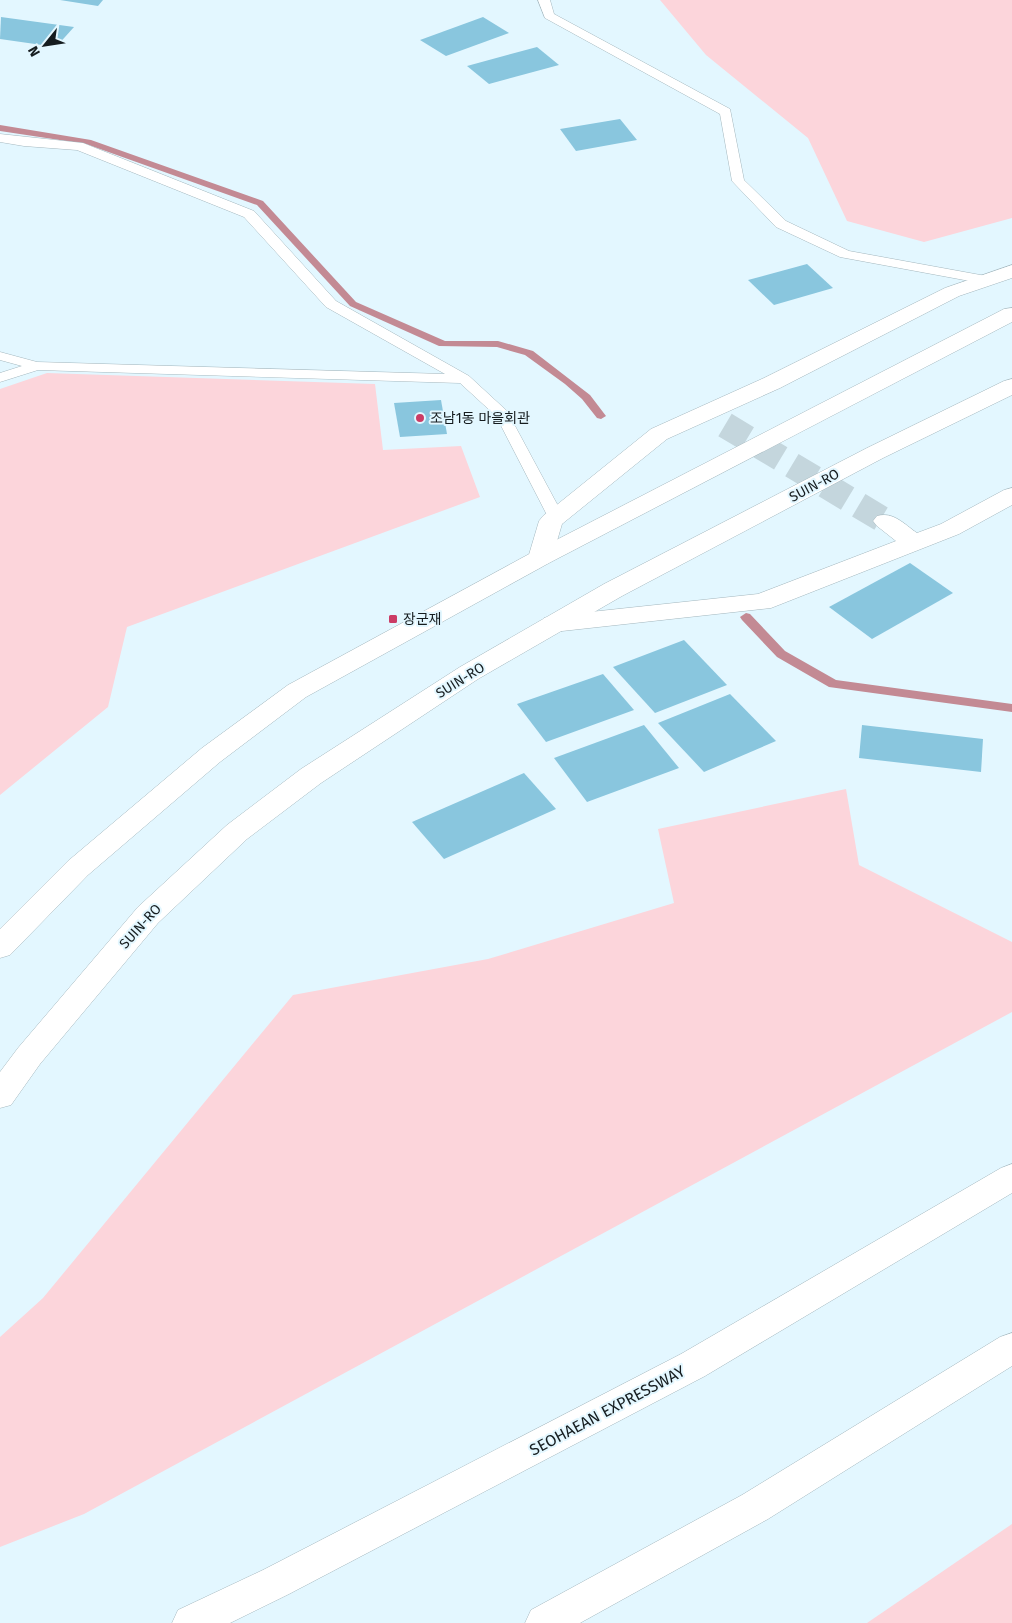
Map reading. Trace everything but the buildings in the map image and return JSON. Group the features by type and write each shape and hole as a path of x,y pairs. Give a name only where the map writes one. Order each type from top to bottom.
{"main road":[{"path":"540,558 551,521 659,434 772,383 952,292 1012,271"},
{"path":"0,947 78,868 211,755 297,691 540,558 1012,314"},
{"name":"SUIN-RO","path":"0,1096 29,1056 148,915 237,832 320,771 469,673 613,590 866,457 1012,386"},
{"path":"706,412 725,425"},
{"path":"554,624 762,602 950,529 1012,496"},
{"path":"885,521 914,543"},
{"name":"SEOHAEAN EXPRESSWAY","path":"190,1623 276,1582 693,1365 1012,1177"},
{"path":"544,1623 755,1507 1012,1348"}],"lane":[{"path":"544,0 549,16 726,112 738,181 782,224 845,254 986,280"},
{"path":"0,138 24,142 79,146 249,214 330,304 464,379 502,414 556,517"},
{"path":"0,356 37,366 464,379"},
{"path":"0,378 37,366"}],"shaded area":[{"path":"660,0 1012,0 1012,218 924,242 847,221 808,138 706,55"},
{"path":"47,373 375,384 383,450 461,446 480,497 127,627 108,707 0,795 0,389"},
{"path":"846,789 859,865 1012,942 1012,1012 84,1514 0,1547 0,1337 43,1298 293,995 488,959 674,903 658,829"},
{"path":"1012,1524 1012,1623 867,1623"}],"waterway":[{"path":"0,128 88,142 260,203 353,304 443,344 498,344 529,353 569,382 586,397 601,416"},
{"path":"746,617 781,654 833,684 1012,708"}],"tunnel":[{"path":"725,425 885,521"}],"place":[{"name":"조남1동 마을회관","path":"420,418"},
{"name":"장군재","path":"393,619"}]}
